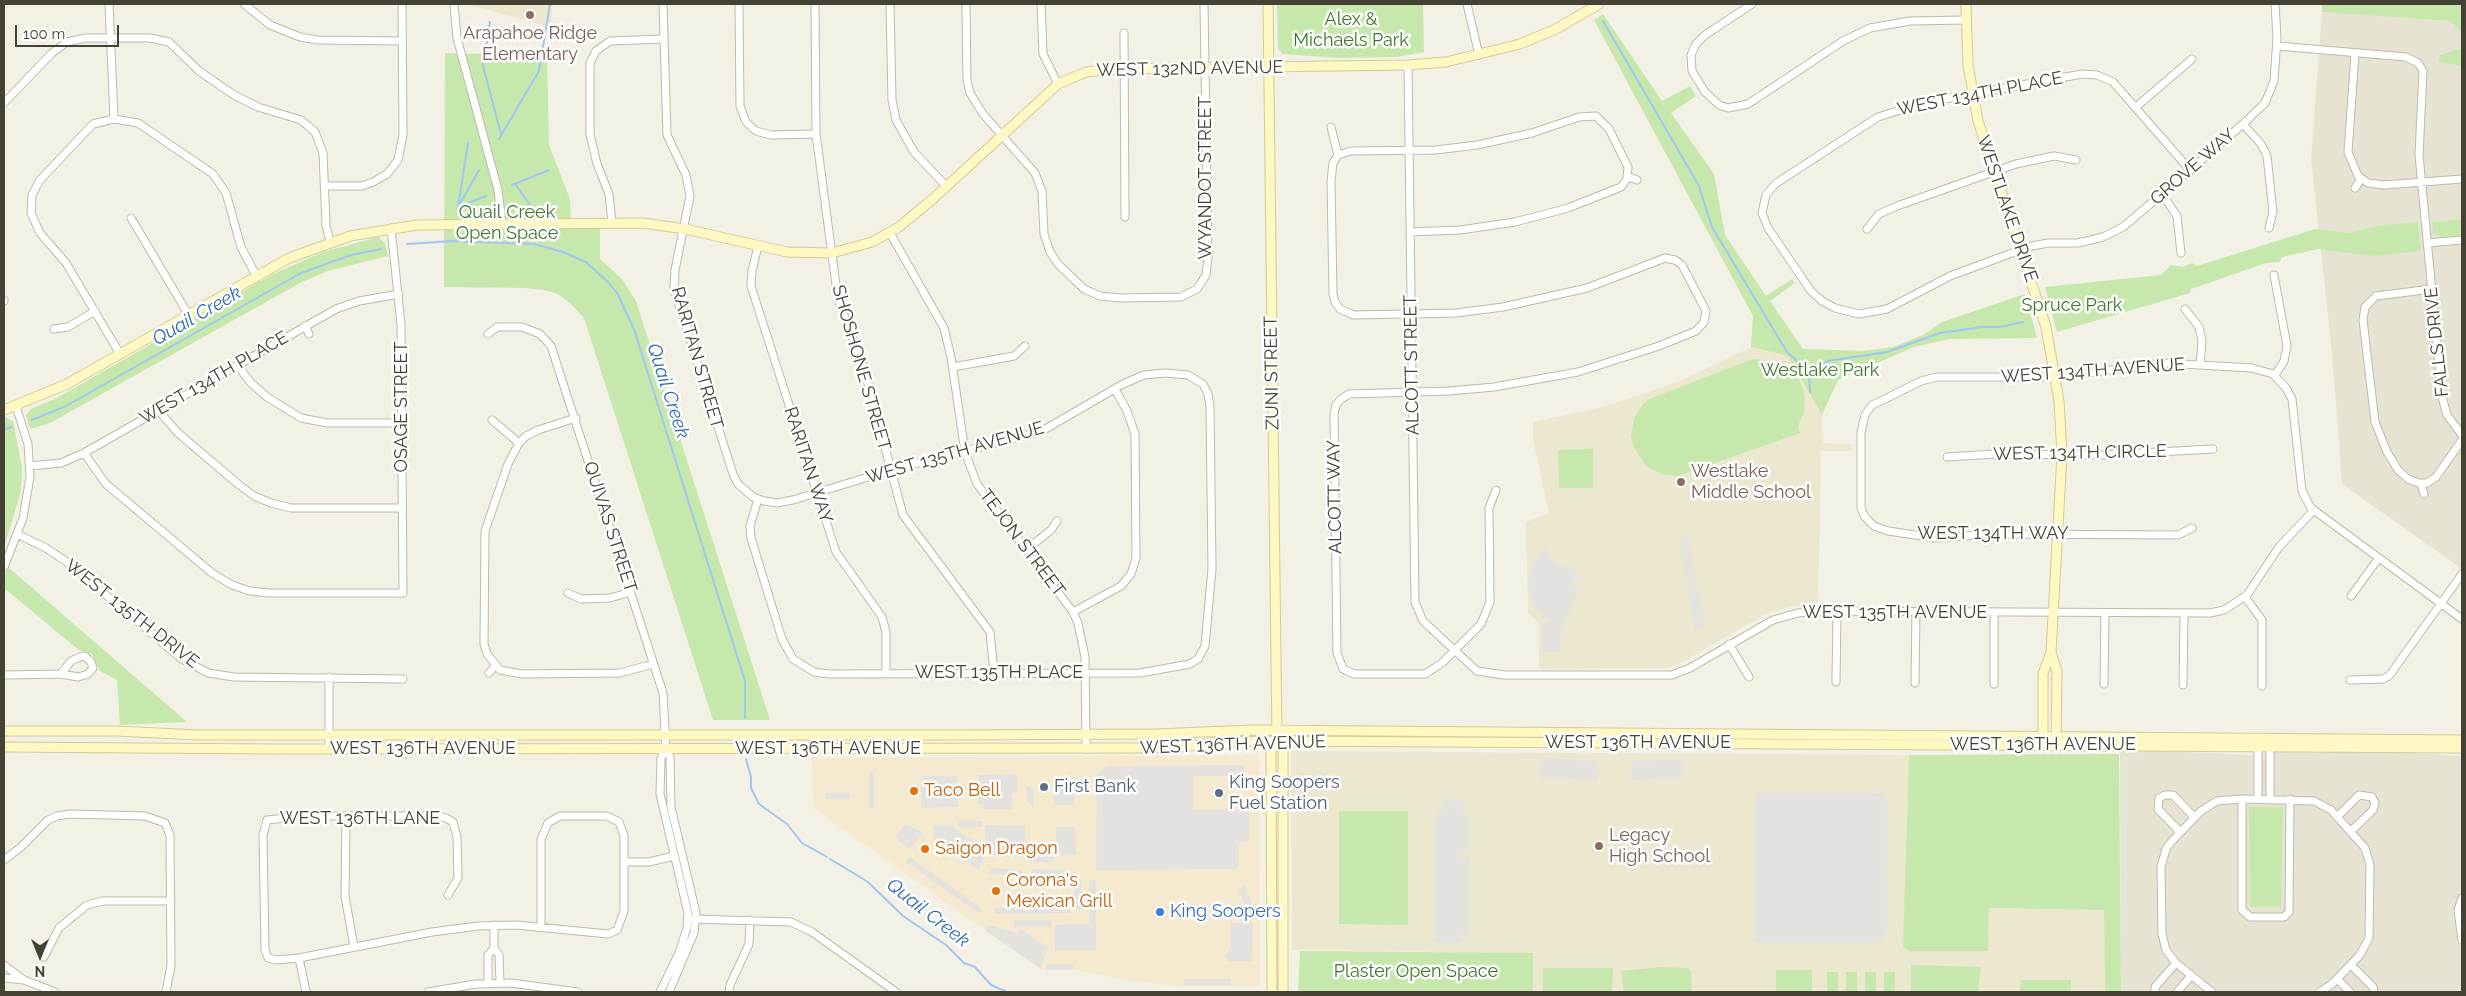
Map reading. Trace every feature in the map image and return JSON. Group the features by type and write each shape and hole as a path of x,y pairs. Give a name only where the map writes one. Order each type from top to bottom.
{"main road":[{"name":"ZUNI STREET","path":"1268,4 1277,732 1277,742 1271,751 1272,992"},
{"name":"WEST 132ND AVENUE","path":"832,252 861,246 890,233 910,219 1058,84 1086,72 1123,69 1408,65 1446,62 1479,55 1538,37 1599,4"},
{"name":"WESTLAKE DRIVE","path":"1966,4 1968,65 1980,128 2046,327 2056,377 2062,454 2051,652 2057,671 2056,741"},
{"path":"4,410 67,384 256,275 289,258 330,242 391,228 418,225 655,224 802,254 832,252"},
{"name":"WESTLAKE DRIVE","path":"2043,741 2043,669 2051,652"},
{"name":"WEST 136TH AVENUE","path":"4,731 117,731 198,735 1086,735 1156,734 1217,730 1753,743 2043,741 2270,743 2462,740"},
{"path":"1753,743 1763,735"},
{"name":"WEST 136TH AVENUE","path":"4,747 1086,749 1159,748 1222,742 1488,737 1763,735 2043,741"},
{"name":"ZUNI STREET","path":"1277,742 1283,750 1283,992"},
{"name":"WEST 136TH AVENUE","path":"2270,743 2462,748"}],"street":[{"path":"108,4 114,119"},
{"path":"244,4 270,25 300,38 402,41"},
{"path":"325,186 368,184 382,177 396,163 402,135 402,4"},
{"path":"454,4 456,38 498,190 502,224"},
{"name":"RARITAN STREET","path":"664,4 666,135 686,176 690,189 685,229 674,270 674,289 732,474 744,491 758,499"},
{"path":"739,4 740,106 746,122 756,131 771,135 816,134"},
{"name":"SHOSHONE STREET","path":"815,4 816,134 838,300 862,361 905,519 990,632 994,672"},
{"path":"890,4 892,100 896,120 914,152 946,186"},
{"path":"966,4 968,86 977,106 1002,134"},
{"path":"1041,4 1042,54 1058,84"},
{"name":"WYANDOT STREET","path":"1002,134 1036,173 1042,191 1043,229 1047,246 1058,264 1079,285 1100,296 1120,298 1181,297 1197,289 1204,279 1208,257 1204,4"},
{"path":"1467,4 1479,55"},
{"path":"1752,4 1705,35 1696,44 1691,55 1692,71 1705,92 1719,105 1728,108 1748,104 1843,41 1870,28 1910,21 1966,20"},
{"name":"GROVE WAY","path":"2021,250 2039,244 2078,243 2103,238 2123,227 2243,124 2268,98 2274,81 2278,19 2275,4"},
{"path":"1124,33 1125,217"},
{"path":"4,103 63,44 77,39 109,38 150,38 169,42 199,71 234,95 258,107 305,123 314,132 321,145 326,225 330,242"},
{"path":"612,223 609,194 596,164 590,134 590,63 596,51 610,41 664,39"},
{"path":"2277,46 2406,57 2420,65 2427,59"},
{"path":"2355,53 2348,152 2353,167 2361,179 2368,183 2384,186 2462,179"},
{"path":"2136,107 2192,59"},
{"name":"ALCOTT STREET","path":"1408,65 1415,602 1420,618 1454,652"},
{"name":"FALLS DRIVE","path":"2420,65 2424,79 2420,140 2422,183 2442,397 2447,415 2462,435"},
{"name":"WEST 134TH PLACE","path":"2021,250 1950,276 1887,309 1874,313 1850,313 1822,301 1811,291 1763,217 1763,202 1775,184 1871,120 1907,106 2076,75 2093,74 2113,82 2190,170"},
{"path":"1596,116 1599,107"},
{"path":"1410,232 1480,228 1551,214 1618,189 1624,183 1627,176 1625,160 1609,129 1596,116 1579,117 1502,141 1451,148 1350,151 1338,154 1332,163 1331,181 1332,294 1337,312 1353,315 1465,312 1526,303 1594,286 1665,258 1676,256 1706,311 1704,320 1696,331 1659,346 1578,372 1494,387 1412,392"},
{"path":"120,354 66,262 48,244 35,226 31,213 31,200 40,180 89,127 99,121 114,119 138,123 219,180 226,193 241,247 256,275"},
{"path":"2243,124 2261,144 2267,156 2273,212 2269,228"},
{"path":"1330,127 1338,154"},
{"path":"1867,229 1876,217 1884,211 2016,164 2054,156 2076,160"},
{"path":"1627,176 1637,180"},
{"path":"2355,188 2361,179"},
{"path":"2162,194 2177,216 2181,253"},
{"path":"131,218 188,314"},
{"name":"OSAGE STREET","path":"84,453 101,479 116,493 212,573 238,588 269,593 403,593 399,294 391,228"},
{"name":"TEJON STREET","path":"890,233 941,319 947,335 965,452 982,492 1073,612 1083,638 1086,749"},
{"path":"2427,243 2462,240"},
{"name":"RARITAN WAY","path":"758,246 752,271 752,286 836,552 882,617 886,632 886,673"},
{"path":"2274,275 2287,346 2284,361 2274,375 2286,388 2292,399 2302,491 2313,511 2462,618"},
{"path":"2432,289 2376,296 2368,302 2363,320 2374,422 2386,452 2398,470 2408,479 2421,483 2432,480 2436,476 2462,440"},
{"name":"WEST 134TH PLACE","path":"30,466 61,463 84,453 237,364 342,306 360,300 399,294"},
{"path":"2361,295 2368,302"},
{"path":"2185,309 2199,327 2202,341 2200,365"},
{"path":"54,329 68,327 95,311"},
{"path":"1704,320 1713,323"},
{"path":"305,326 310,334"},
{"name":"QUIVAS STREET","path":"488,334 496,327 519,327 540,334 551,346 576,418 664,700 666,749 670,757 671,807 693,898 696,919 688,954 670,992"},
{"path":"953,367 1014,356 1025,346"},
{"path":"237,364 251,383 267,397 301,418 327,423 402,422"},
{"name":"WEST 134TH AVENUE","path":"1861,449 1861,432 1865,415 1872,406 1921,381 1937,377 2056,377 2147,364 2252,368 2274,375"},
{"name":"WEST 135TH AVENUE","path":"758,499 770,502 783,502 891,470 1042,431 1134,378 1150,374 1183,374 1200,381 1206,389 1210,406 1212,562 1207,634 1205,646 1198,659"},
{"path":"1073,612 1121,586 1131,574 1136,558 1135,434 1127,411 1115,389"},
{"name":"ALCOTT WAY","path":"1343,668 1337,653 1334,414 1338,397 1349,394 1412,392"},
{"path":"4,567 27,502 30,466 28,444 16,406"},
{"path":"158,410 178,433 238,484 254,496 271,503 291,508 402,508"},
{"path":"576,418 538,430 519,443 508,464 486,526 485,650 495,666 516,674 614,674 653,664"},
{"path":"492,420 519,443"},
{"name":"WEST 134TH WAY","path":"1861,449 1861,508 1874,526 1888,531 1935,538 1995,534 2178,535 2192,528"},
{"name":"WEST 134TH CIRCLE","path":"1947,457 1994,454 2062,454 2213,449"},
{"path":"2421,483 2424,494"},
{"path":"1337,675 1343,668 1354,674 1425,674 1433,670 1454,652 1481,624 1487,614 1490,602 1489,508 1496,490"},
{"name":"WEST 135TH PLACE","path":"758,499 750,526 751,538 785,645 790,655 799,664 821,673 1085,673 1158,671 1184,666 1198,659"},
{"name":"WEST 135TH AVENUE","path":"1454,652 1470,668 1487,674 1662,676 1690,668 1760,626 1784,616 1798,613 1837,611 2184,614 2216,612 2245,597 2279,547 2313,511"},
{"path":"1026,550 1050,530 1056,521"},
{"name":"WEST 135TH DRIVE","path":"17,534 46,548 67,562 195,667 223,676 403,678"},
{"path":"2351,596 2378,559"},
{"path":"2350,680 2384,679 2390,676 2462,574"},
{"path":"568,594 581,599 610,598 631,592"},
{"path":"2245,597 2262,620 2262,686"},
{"path":"1836,682 1837,611"},
{"path":"1915,683 1916,612"},
{"path":"1994,613 1994,684"},
{"path":"2104,684 2105,614"},
{"path":"2183,685 2184,614"},
{"path":"1729,644 1749,677"},
{"path":"488,673 495,666"},
{"path":"4,675 61,674"},
{"path":"329,678 329,749"},
{"path":"2258,743 2258,799"},
{"path":"2270,743 2270,799"},
{"name":"QUIVAS STREET","path":"660,992 679,953 688,919 688,904 674,856 660,794 661,758 666,749"},
{"path":"2180,832 2158,809 2159,798 2165,795 2173,795 2194,817"},
{"path":"2337,817 2359,795 2372,797 2375,803 2373,810 2352,831"},
{"path":"2242,799 2242,910 2250,916 2284,916 2289,912 2290,800"},
{"path":"2212,992 2176,963 2166,950 2162,934 2161,867 2166,850 2180,832 2208,805 2217,801 2242,799 2314,801 2331,810 2352,831 2360,840 2369,857 2370,929 2366,947 2337,979 2320,992"},
{"path":"4,860 21,847 48,820 56,816 70,814 145,816 165,823 170,835 171,901 171,966 166,992"},
{"path":"346,816 345,896 354,947"},
{"name":"WEST 136TH LANE","path":"299,958 276,960 268,958 265,950 263,835 266,820 283,817 438,816 453,822 457,837 458,878 448,895"},
{"path":"306,992 299,958 354,947 432,932 494,925 541,927 599,935 617,930 624,911 625,862 623,829 614,819 607,816 560,816 548,823 541,840 541,927"},
{"path":"625,862 649,862 674,856"},
{"path":"2462,898 2458,910 2462,940"},
{"path":"44,957 59,928 87,905 103,901 171,901"},
{"path":"688,919 791,922 812,932 896,992"},
{"path":"729,992 730,985 749,944 750,920"},
{"path":"494,925 494,948 499,955 500,983"},
{"path":"488,983 488,955 494,948"},
{"path":"2155,992 2155,987 2176,963"},
{"path":"4,965 24,980"},
{"path":"2351,965 2373,987 2374,992"},
{"path":"2177,992 2191,976"},
{"path":"4,978 24,980 55,992"},
{"path":"2337,979 2350,992"},
{"path":"428,992 500,983 542,986 578,992"}],"shaded area":[{"name":"Arapahoe Ridge Elementary","path":"466,4 553,4 550,27"},
{"path":"2322,12 2450,21 2462,32 2462,48 2440,55 2440,62 2462,66 2462,219 2432,222 2438,237 2462,235 2462,569 2342,484 2332,353 2311,159"},
{"name":"Westlake Middle School","path":"1751,347 1788,356 1822,415 1823,443 1851,444 1852,451 1821,451 1818,604 1792,606 1766,614 1679,664 1668,668 1539,669 1539,623 1528,613 1526,522 1549,513 1533,440 1533,422 1599,408 1640,395 1682,380"},
{"path":"1682,536 1688,536 1704,621 1704,627 1695,629 1681,550"},
{"path":"1546,549 1556,564 1570,567 1573,565 1578,579 1573,581 1574,585 1578,587 1577,597 1563,626 1560,652 1542,652 1544,623 1549,624 1550,619 1548,617 1544,619 1534,606 1529,592 1528,580 1532,568 1538,554"},
{"path":"2120,749 2252,755 2283,751 2414,753 2462,756 2462,992 2121,992"},
{"name":"Legacy High School","path":"1291,751 1909,755 1904,946 1908,951 1987,951 1989,908 2104,910 2105,992 1533,992 1532,953 1292,950"},
{"path":"1259,755 1260,986 1183,986 1135,982 1077,970 1041,970 814,809 812,758"},
{"path":"1542,758 1598,761 1598,780 1540,778"},
{"path":"1682,759 1683,778 1631,780 1631,761"},
{"path":"1244,765 1244,776 1193,776 1193,810 1249,810 1249,842 1241,842 1239,845 1239,866 1236,869 1096,870 1097,774 1107,766"},
{"path":"869,772 874,772 874,808 869,808"},
{"path":"1017,774 1017,794 1012,794 1012,809 984,809 984,804 978,804 978,775"},
{"path":"921,776 958,776 958,807 921,808"},
{"path":"1054,780 1074,780 1074,805 1054,805"},
{"path":"1026,786 1033,789 1033,806 1027,802"},
{"path":"1756,792 1886,793 1888,932 1880,942 1755,942"},
{"path":"825,793 850,793 850,799 826,799"},
{"path":"1463,800 1463,816 1469,816 1469,849 1463,849 1463,859 1469,859 1469,935 1463,935 1463,942 1435,942 1436,818 1444,802"},
{"path":"958,821 982,821 982,827 958,827"},
{"path":"905,824 923,832 910,849 895,838"},
{"path":"933,825 951,825 986,850 979,870 935,839"},
{"path":"985,825 1025,826 1024,857 990,856 991,846 985,844"},
{"path":"1056,827 1075,827 1076,855 1056,855"},
{"path":"1028,855 1053,855 1053,862 1029,862"},
{"path":"910,857 982,909 979,913 906,862"},
{"path":"991,868 1021,870 1021,876 989,874"},
{"path":"1032,869 1070,870 1070,876 1032,876"},
{"path":"1074,879 1081,879 1081,909 1074,909"},
{"path":"1089,880 1096,880 1096,950 1055,950 1055,925 1089,924"},
{"path":"1244,886 1252,904 1252,919 1246,919 1246,906 1238,890"},
{"path":"995,908 1070,908 1070,913 995,914"},
{"path":"1014,920 1051,920 1051,927 1014,927"},
{"path":"1231,923 1253,923 1252,961 1228,961 1225,955 1231,948"},
{"path":"989,925 1018,933 1021,929 1049,948 1040,968 985,930"},
{"path":"1046,964 1073,964 1073,970 1046,970"},
{"path":"1184,979 1231,979 1231,985 1184,985"}],"green space":[{"name":"Alex & Michaels Park","path":"1277,4 1423,4 1424,52 1397,57 1338,58 1282,54 1278,48"},
{"path":"2322,4 2462,4 2462,32 2450,21 2322,12"},
{"name":"Westlake Park","path":"1603,14 1662,101 1690,86 1696,96 1671,113 1714,174 1725,235 1766,296 1792,279 1795,283 1770,301 1803,349 1863,351 1893,347 1923,335 1942,322 2025,294 2037,338 1950,339 1914,347 1838,380 1822,415 1788,356 1751,347 1753,316 1594,20"},
{"path":"2462,48 2462,66 2439,62 2440,55"},
{"name":"Quail Creek Open Space","path":"445,53 547,55 549,145 570,199 571,223 600,223 600,259 622,279 636,301 770,720 713,720 584,318 570,303 558,294 544,290 444,287"},
{"path":"2462,219 2462,235 2440,237 2433,232 2432,222"},
{"name":"Spruce Park","path":"2418,222 2420,251 2374,256 2318,249 2282,257 2280,262 2266,263 2191,289 2190,293 2057,332 2045,287 2161,275 2171,265 2183,267 2192,263 2197,266 2315,229 2349,233 2377,226"},
{"path":"378,237 385,243 388,256 328,271 300,283 50,423 30,429 26,415 31,409 55,399 273,274 323,252"},
{"path":"1753,359 1773,361 1783,365 1797,377 1802,386 1805,399 1804,412 1798,426 1800,433 1678,476 1664,475 1647,467 1634,448 1631,436 1634,419 1642,405 1649,399"},
{"path":"4,417 13,421 22,468 21,491 4,548"},
{"path":"1593,449 1593,488 1559,488 1558,450"},
{"path":"8,567 187,722 120,725 117,680 100,671 92,654 79,650 4,588 4,574"},
{"path":"2119,754 2121,992 2105,992 2104,910 1989,908 1988,951 1909,951 1903,946 1909,755"},
{"path":"2249,807 2283,807 2281,907 2250,907"},
{"path":"1339,811 1408,811 1408,925 1339,924"},
{"name":"Plaster Open Space","path":"1300,951 1533,953 1533,992 1298,992"},
{"path":"1911,965 1981,967 1978,992 1911,992"},
{"path":"1660,967 1688,968 1691,971 1692,992 1624,992 1621,971"},
{"path":"1543,968 1613,968 1612,992 1543,992"},
{"path":"1776,970 1812,970 1812,992 1776,992"},
{"path":"1827,972 1838,972 1838,992 1827,992"},
{"path":"1846,972 1857,972 1857,992 1846,992"},
{"path":"1865,972 1876,972 1876,992 1865,992"},
{"path":"1884,972 1895,972 1895,992 1884,992"},
{"path":"2021,980 2071,980 2071,992 2020,992"}],"waterway":[{"path":"499,139 539,71 550,4"},
{"path":"1603,21 1699,186 1712,227 1787,352 1809,372 1828,361 1887,352 1940,333 1981,327 2000,327 2023,322"},
{"path":"490,22 483,66 501,134"},
{"path":"468,143 458,207 479,170"},
{"path":"512,185 549,170"},
{"path":"515,184 534,210"},
{"path":"458,207 486,196"},
{"name":"Quail Creek","path":"407,244 453,241 534,244 563,252 586,262 617,293 634,329 745,681 745,718"},
{"name":"Quail Creek","path":"32,420 66,406 301,273 351,255 381,249"},
{"path":"2059,310 2083,304"},
{"path":"1809,372 1810,392"},
{"name":"Quail Creek","path":"4,430 11,427"},
{"name":"Quail Creek","path":"746,759 751,777 751,788 759,804 787,824 802,843 827,857"},
{"name":"Quail Creek","path":"830,859 868,882 903,916 946,945 964,963 975,967 991,985 1007,992"}],"place":[{"name":"Arapahoe Ridge Elementary","path":"530,15"},
{"name":"Westlake Middle School","path":"1681,482"},
{"name":"First Bank","path":"1044,787"},
{"name":"Taco Bell","path":"914,791"},
{"name":"King Soopers Fuel Station","path":"1219,793"},
{"name":"Legacy High School","path":"1599,846"},
{"name":"Saigon Dragon","path":"925,849"},
{"name":"Corona's Mexican Grill","path":"996,891"},
{"name":"King Soopers","path":"1160,912"}]}
